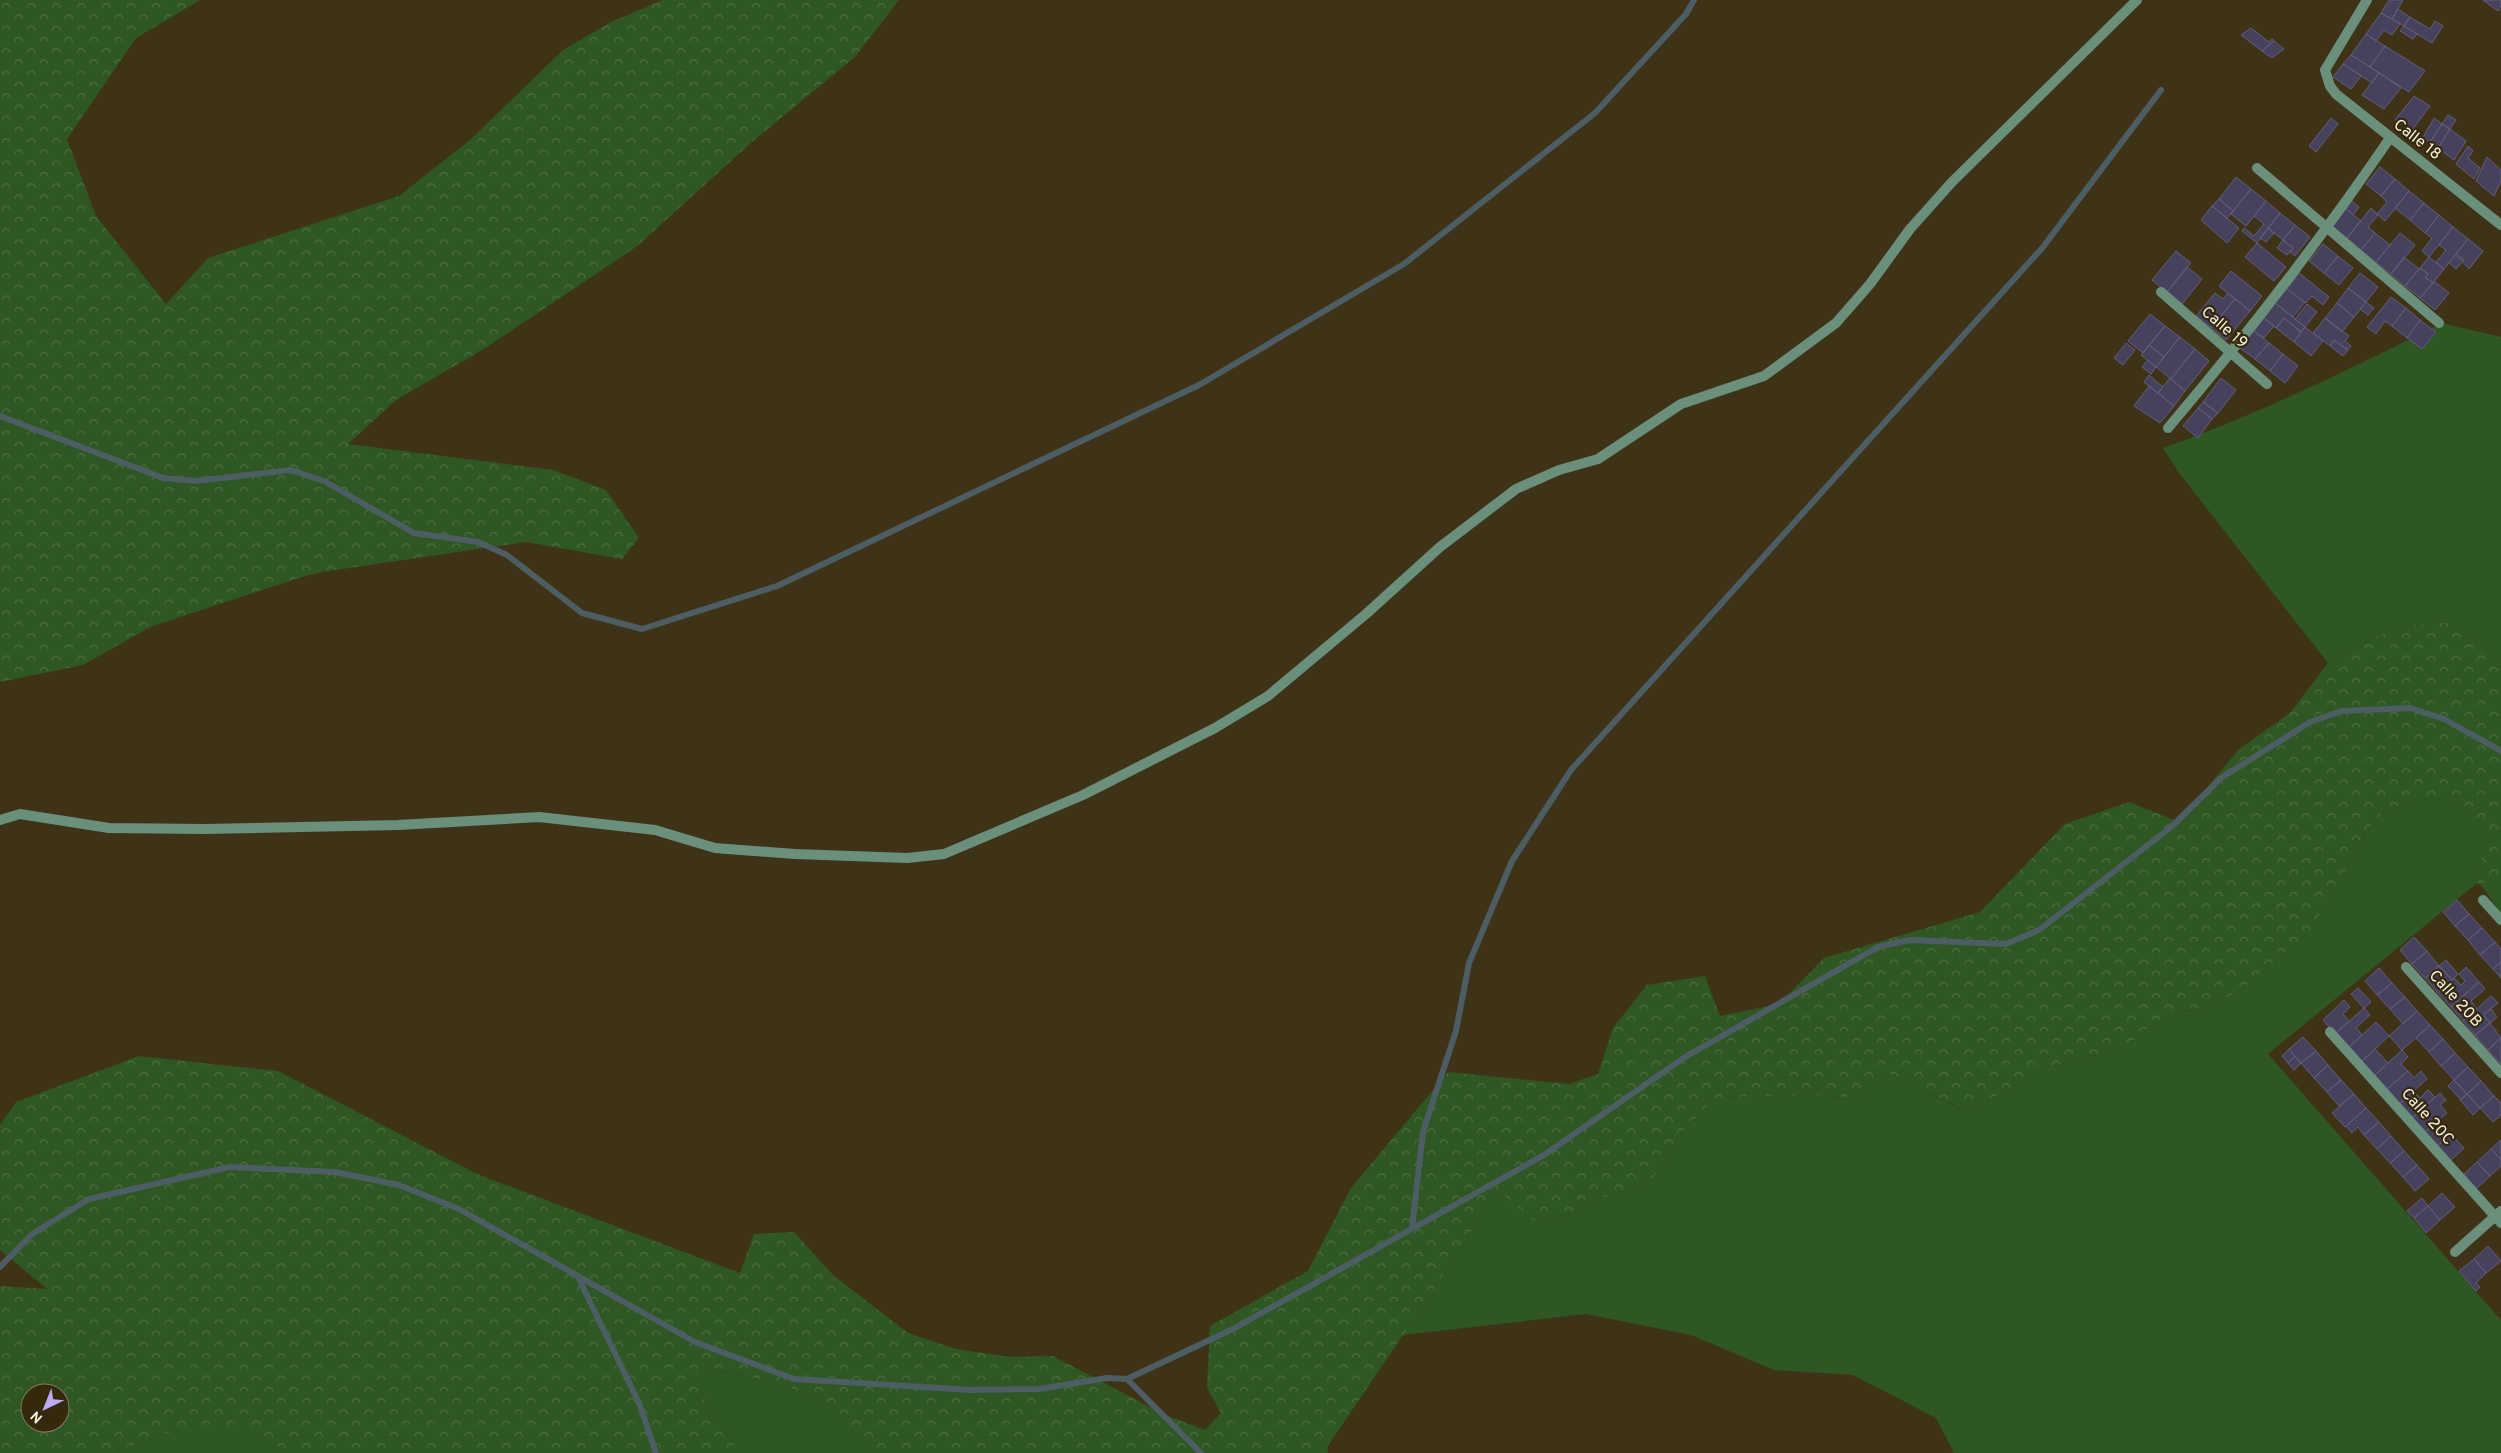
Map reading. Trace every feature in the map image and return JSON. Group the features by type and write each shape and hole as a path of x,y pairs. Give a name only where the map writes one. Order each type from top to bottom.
{"street":[{"path":"0,820 20,814 109,828 204,829 398,825 539,818 655,830 715,848 795,854 907,858 944,854 1083,795 1215,728 1268,696 1366,614 1440,547 1516,489 1559,470 1598,459 1681,404 1764,376 1836,323 1870,284 1910,229 1952,182 2136,0"},
{"name":"Calle 18","path":"2367,0 2325,70 2330,86 2336,94 2390,138 2501,225"},
{"path":"2168,428 2231,354 2328,228 2390,138"},
{"path":"2257,168 2440,323"},
{"name":"Calle 19","path":"2161,292 2268,384"},
{"path":"2483,900 2501,920"},
{"name":"Calle 20B","path":"2406,967 2501,1073"},
{"name":"Calle 20C","path":"2330,1032 2499,1217"},
{"path":"2455,1252 2499,1217"}],"green space":[{"path":"0,0 200,0 136,38 67,139 96,216 166,304 208,258 399,196 471,139 563,50 611,22 663,0 899,0 855,57 753,141 636,247 487,347 396,400 348,444 553,470 606,490 639,538 622,559 526,542 322,572 150,627 83,665 0,682"},
{"path":"2442,323 2501,337 2501,664 2453,622 2394,627 2328,663 2179,473 2163,448 2234,421 2304,390"},
{"path":"2453,622 2501,664 2501,883 2477,883 2487,828 2463,804 2430,798 2383,812 2365,834 2332,896 2309,932 2241,990 2206,1008 2183,1011 2150,1027 2132,1042 2111,1051 2045,1068 1985,1103 1961,1108 1887,1073 1861,1098 1814,1095 1714,1098 1680,1135 1652,1181 1602,1198 1561,1217 1534,1221 1502,1194 1483,1204 1468,1240 1447,1269 1422,1313 1403,1335 1327,1447 1328,1453 869,1453 833,1405 780,1384 700,1366 704,1399 739,1453 287,1453 254,1431 174,1431 111,1453 0,1453 0,1286 47,1289 0,1250 0,1125 16,1102 139,1056 278,1071 477,1174 740,1273 754,1234 794,1232 833,1275 908,1333 956,1349 1010,1357 1053,1356 1165,1415 1205,1430 1221,1413 1207,1388 1210,1326 1308,1271 1351,1188 1448,1072 1569,1084 1598,1074 1613,1028 1647,985 1705,976 1720,1016 1779,1004 1824,958 1980,912 2065,824 2129,802 2179,822 2239,749 2290,713 2328,663 2394,627"},
{"path":"2430,798 2463,804 2487,828 2477,883 2268,1054 2501,1320 2501,1453 1954,1453 1936,1418 1853,1375 1774,1370 1691,1335 1586,1314 1403,1335 1422,1313 1447,1269 1468,1240 1483,1204 1503,1193 1534,1221 1561,1217 1602,1198 1652,1181 1680,1135 1714,1098 1814,1095 1861,1098 1887,1073 1960,1108 1985,1103 2045,1068 2111,1051 2132,1042 2150,1027 2183,1011 2206,1008 2241,990 2309,932 2332,896 2365,834 2383,812"},
{"path":"2477,883 2501,883 2501,914 2482,886"},
{"path":"700,1366 780,1384 833,1405 869,1453 739,1453 704,1399"},
{"path":"174,1431 254,1431 287,1453 111,1453"}],"building":[{"path":"2389,0 2403,0 2392,19 2381,13"},
{"path":"2483,0 2501,0 2501,6 2498,11"},
{"path":"2398,9 2410,17 2404,26 2392,19"},
{"path":"2381,13 2400,24 2392,35 2384,30 2376,41 2366,34"},
{"path":"2410,17 2430,29 2435,21 2443,26 2432,43 2404,26"},
{"path":"2404,26 2417,34 2413,39 2400,31"},
{"path":"2251,28 2269,42 2272,39 2274,41 2262,51 2241,35"},
{"path":"2366,34 2385,46 2370,67 2351,55"},
{"path":"2274,41 2284,49 2272,58 2262,51"},
{"path":"2385,46 2425,71 2409,92 2370,67"},
{"path":"2351,55 2379,73 2372,83 2343,64"},
{"path":"2343,64 2361,76 2351,89 2333,77"},
{"path":"2379,73 2401,88 2384,109 2362,95"},
{"path":"2414,96 2430,106 2412,130 2395,120"},
{"path":"2448,115 2456,120 2450,129 2442,124"},
{"path":"2331,118 2338,124 2316,152 2309,146"},
{"path":"2434,118 2442,124 2430,142 2423,137"},
{"path":"2442,124 2450,129 2438,148 2430,142"},
{"path":"2450,129 2466,141 2454,160 2438,148"},
{"path":"2468,146 2473,151 2468,158 2480,168 2474,179 2456,164"},
{"path":"2487,157 2501,170 2501,181 2494,196 2476,181"},
{"path":"2380,167 2395,179 2381,196 2366,184"},
{"path":"2236,177 2251,189 2233,211 2219,199"},
{"path":"2395,179 2409,191 2385,221 2377,214 2387,202 2381,196"},
{"path":"2251,189 2266,201 2246,226 2231,214"},
{"path":"2409,191 2424,203 2410,220 2395,208"},
{"path":"2219,199 2233,211 2227,218 2212,206"},
{"path":"2266,201 2280,213 2257,243 2242,231 2244,228 2254,236 2264,224 2254,216"},
{"path":"2352,201 2359,207 2353,215 2346,209"},
{"path":"2424,203 2439,215 2425,233 2410,220"},
{"path":"2212,206 2239,228 2227,243 2201,220"},
{"path":"2371,208 2378,215 2368,227 2375,233 2361,250 2347,238"},
{"path":"2346,209 2361,221 2347,238 2332,226"},
{"path":"2280,213 2295,225 2283,240 2268,228"},
{"path":"2439,215 2453,227 2429,257 2422,251 2432,238 2425,233"},
{"path":"2295,225 2310,237 2295,256 2290,252 2293,248 2283,240"},
{"path":"2453,227 2468,239 2444,269 2436,262 2446,250 2439,245"},
{"path":"2268,228 2274,233 2266,242 2260,238"},
{"path":"2375,233 2390,245 2376,262 2361,250"},
{"path":"2400,233 2415,245 2391,274 2376,262"},
{"path":"2468,239 2483,251 2469,269 2456,254"},
{"path":"2283,240 2293,248 2287,255 2277,248"},
{"path":"2257,243 2286,267 2274,281 2245,257"},
{"path":"2323,244 2338,256 2324,273 2309,261"},
{"path":"2176,251 2191,263 2167,292 2152,280"},
{"path":"2456,254 2464,260 2456,269 2449,263"},
{"path":"2338,256 2353,268 2339,285 2324,273"},
{"path":"2404,257 2419,269 2405,286 2391,274"},
{"path":"2429,257 2444,269 2433,283 2425,277 2428,274 2420,268"},
{"path":"2187,267 2202,279 2182,304 2167,292"},
{"path":"2420,268 2428,274 2425,277 2433,283 2420,298 2405,286"},
{"path":"2231,271 2262,296 2250,311 2219,286"},
{"path":"2299,273 2329,297 2323,305 2312,296 2306,303 2287,289"},
{"path":"2360,273 2378,287 2366,302 2348,288"},
{"path":"2434,281 2449,293 2435,310 2420,298"},
{"path":"2348,288 2366,302 2354,317 2337,303"},
{"path":"2287,289 2305,302 2293,317 2275,303"},
{"path":"2215,293 2223,299 2228,293 2235,299 2211,328 2196,316"},
{"path":"2391,297 2406,308 2392,326 2385,321 2376,334 2367,327"},
{"path":"2235,299 2250,311 2226,340 2211,328"},
{"path":"2366,302 2374,308 2368,315 2360,309"},
{"path":"2275,303 2305,327 2301,332 2284,318 2276,328 2264,318"},
{"path":"2337,303 2354,317 2342,332 2325,318"},
{"path":"2307,304 2317,312 2305,327 2295,319"},
{"path":"2406,308 2420,320 2407,338 2392,326"},
{"path":"2150,314 2165,326 2143,353 2128,341"},
{"path":"2264,318 2274,326 2264,338 2254,331"},
{"path":"2284,318 2301,332 2294,342 2276,328"},
{"path":"2325,318 2349,336 2345,341 2351,346 2348,350 2334,340 2330,346 2313,333"},
{"path":"2420,320 2436,332 2422,349 2407,338"},
{"path":"2165,326 2180,337 2164,357 2149,345"},
{"path":"2305,327 2323,341 2311,356 2294,342"},
{"path":"2254,331 2269,343 2255,359 2240,348"},
{"path":"2180,337 2195,349 2171,379 2156,367"},
{"path":"2334,340 2348,350 2343,356 2330,346"},
{"path":"2126,343 2135,350 2123,365 2114,358"},
{"path":"2269,343 2283,354 2270,371 2255,359"},
{"path":"2149,345 2164,357 2156,367 2141,355"},
{"path":"2195,349 2209,361 2185,391 2171,379"},
{"path":"2283,354 2298,366 2285,383 2270,371"},
{"path":"2148,360 2156,367 2151,374 2142,367"},
{"path":"2149,375 2163,387 2158,393 2144,382"},
{"path":"2170,378 2185,391 2174,406 2158,393"},
{"path":"2221,378 2236,390 2218,413 2203,402"},
{"path":"2149,386 2174,406 2160,423 2134,406"},
{"path":"2203,402 2218,413 2212,419 2198,408"},
{"path":"2198,408 2212,419 2198,438 2183,426"},
{"path":"2457,900 2469,914 2455,926 2443,912"},
{"path":"2469,914 2482,928 2468,940 2455,926"},
{"path":"2482,928 2495,942 2480,955 2468,940"},
{"path":"2414,937 2427,951 2412,964 2400,950"},
{"path":"2495,942 2501,949 2501,962 2493,969 2480,955"},
{"path":"2427,951 2439,966 2425,978 2412,964"},
{"path":"2446,960 2458,974 2452,980 2439,966"},
{"path":"2501,962 2501,978 2493,969"},
{"path":"2439,966 2452,980 2438,993 2425,978"},
{"path":"2466,967 2479,982 2451,1007 2438,993 2454,978 2461,985 2465,981 2459,974"},
{"path":"2379,968 2392,983 2377,995 2365,981"},
{"path":"2479,982 2485,989 2471,1001 2477,1009 2463,1021 2451,1007"},
{"path":"2392,983 2405,997 2390,1009 2377,995"},
{"path":"2358,988 2371,1002 2364,1008 2351,994"},
{"path":"2491,996 2498,1003 2483,1015 2490,1023 2475,1035 2463,1021"},
{"path":"2405,997 2417,1011 2403,1024 2390,1009"},
{"path":"2344,1000 2350,1007 2343,1014 2349,1021 2335,1034 2323,1020"},
{"path":"2364,1008 2370,1015 2356,1028 2362,1035 2348,1048 2335,1034"},
{"path":"2491,1009 2497,1017 2490,1023 2483,1015"},
{"path":"2417,1011 2430,1025 2402,1050 2389,1036"},
{"path":"2376,1022 2389,1036 2361,1062 2348,1048"},
{"path":"2490,1023 2501,1038 2488,1050 2475,1035"},
{"path":"2430,1025 2443,1039 2429,1052 2416,1038"},
{"path":"2303,1037 2316,1051 2301,1063 2289,1049"},
{"path":"2501,1038 2501,1064 2488,1050"},
{"path":"2443,1039 2455,1053 2441,1066 2429,1052"},
{"path":"2289,1049 2295,1056 2288,1063 2282,1056"},
{"path":"2375,1049 2388,1063 2374,1076 2361,1062"},
{"path":"2402,1050 2408,1057 2401,1064 2408,1071 2386,1090 2374,1076"},
{"path":"2316,1051 2328,1065 2314,1078 2301,1063"},
{"path":"2455,1053 2468,1067 2454,1080 2441,1066"},
{"path":"2295,1056 2301,1063 2294,1070 2288,1063"},
{"path":"2328,1065 2341,1080 2327,1092 2314,1078"},
{"path":"2468,1067 2481,1081 2467,1094 2454,1080"},
{"path":"2408,1071 2414,1078 2421,1071 2427,1079 2399,1104 2386,1090"},
{"path":"2341,1080 2354,1094 2339,1106 2327,1092"},
{"path":"2454,1080 2467,1094 2461,1100 2448,1086"},
{"path":"2481,1081 2494,1096 2480,1108 2467,1094"},
{"path":"2428,1090 2435,1097 2412,1118 2399,1104 2413,1091 2420,1098"},
{"path":"2440,1093 2446,1100 2440,1105 2447,1113 2425,1132 2412,1118"},
{"path":"2354,1094 2366,1108 2345,1127 2332,1113"},
{"path":"2467,1094 2480,1108 2473,1115 2460,1100"},
{"path":"2494,1096 2501,1103 2501,1115 2493,1122 2480,1108"},
{"path":"2366,1108 2379,1122 2364,1135 2358,1127 2352,1133 2346,1126"},
{"path":"2439,1120 2451,1134 2437,1146 2425,1132"},
{"path":"2379,1122 2391,1136 2377,1149 2364,1135"},
{"path":"2451,1134 2464,1148 2450,1161 2437,1146"},
{"path":"2391,1136 2404,1151 2390,1163 2377,1149"},
{"path":"2501,1140 2501,1160 2491,1149"},
{"path":"2491,1149 2501,1160 2501,1166 2490,1176 2477,1162"},
{"path":"2404,1151 2417,1165 2403,1177 2390,1163"},
{"path":"2477,1162 2490,1176 2476,1189 2463,1175"},
{"path":"2417,1165 2429,1179 2415,1191 2403,1177"},
{"path":"2442,1193 2455,1207 2440,1220 2428,1206"},
{"path":"2422,1198 2428,1206 2414,1218 2407,1211"},
{"path":"2428,1206 2440,1220 2426,1233 2414,1218"},
{"path":"2488,1246 2501,1261 2486,1273 2474,1259"},
{"path":"2474,1259 2486,1273 2476,1283 2480,1287 2476,1291 2459,1271"}],"waterway":[{"path":"0,416 163,478 196,481 291,470 324,481 414,533 478,542 507,555 582,613 642,629 777,586 1199,385 1404,264 1595,113 1686,14 1694,0"},
{"path":"1412,1228 1423,1132 1456,1031 1469,963 1512,861 1571,770 2043,247 2161,90"},
{"path":"0,1267 32,1234 89,1199 230,1167 335,1172 399,1185 459,1209 695,1342 794,1379 971,1390 1039,1389 1107,1378 1127,1379 1233,1329 1544,1155 1685,1057 1878,947 1909,940 2006,944 2039,930 2171,827 2221,778 2310,722 2342,711 2410,708 2444,719 2501,751"},
{"path":"578,1277 639,1403 656,1453"},
{"path":"1127,1379 1201,1453"}]}
